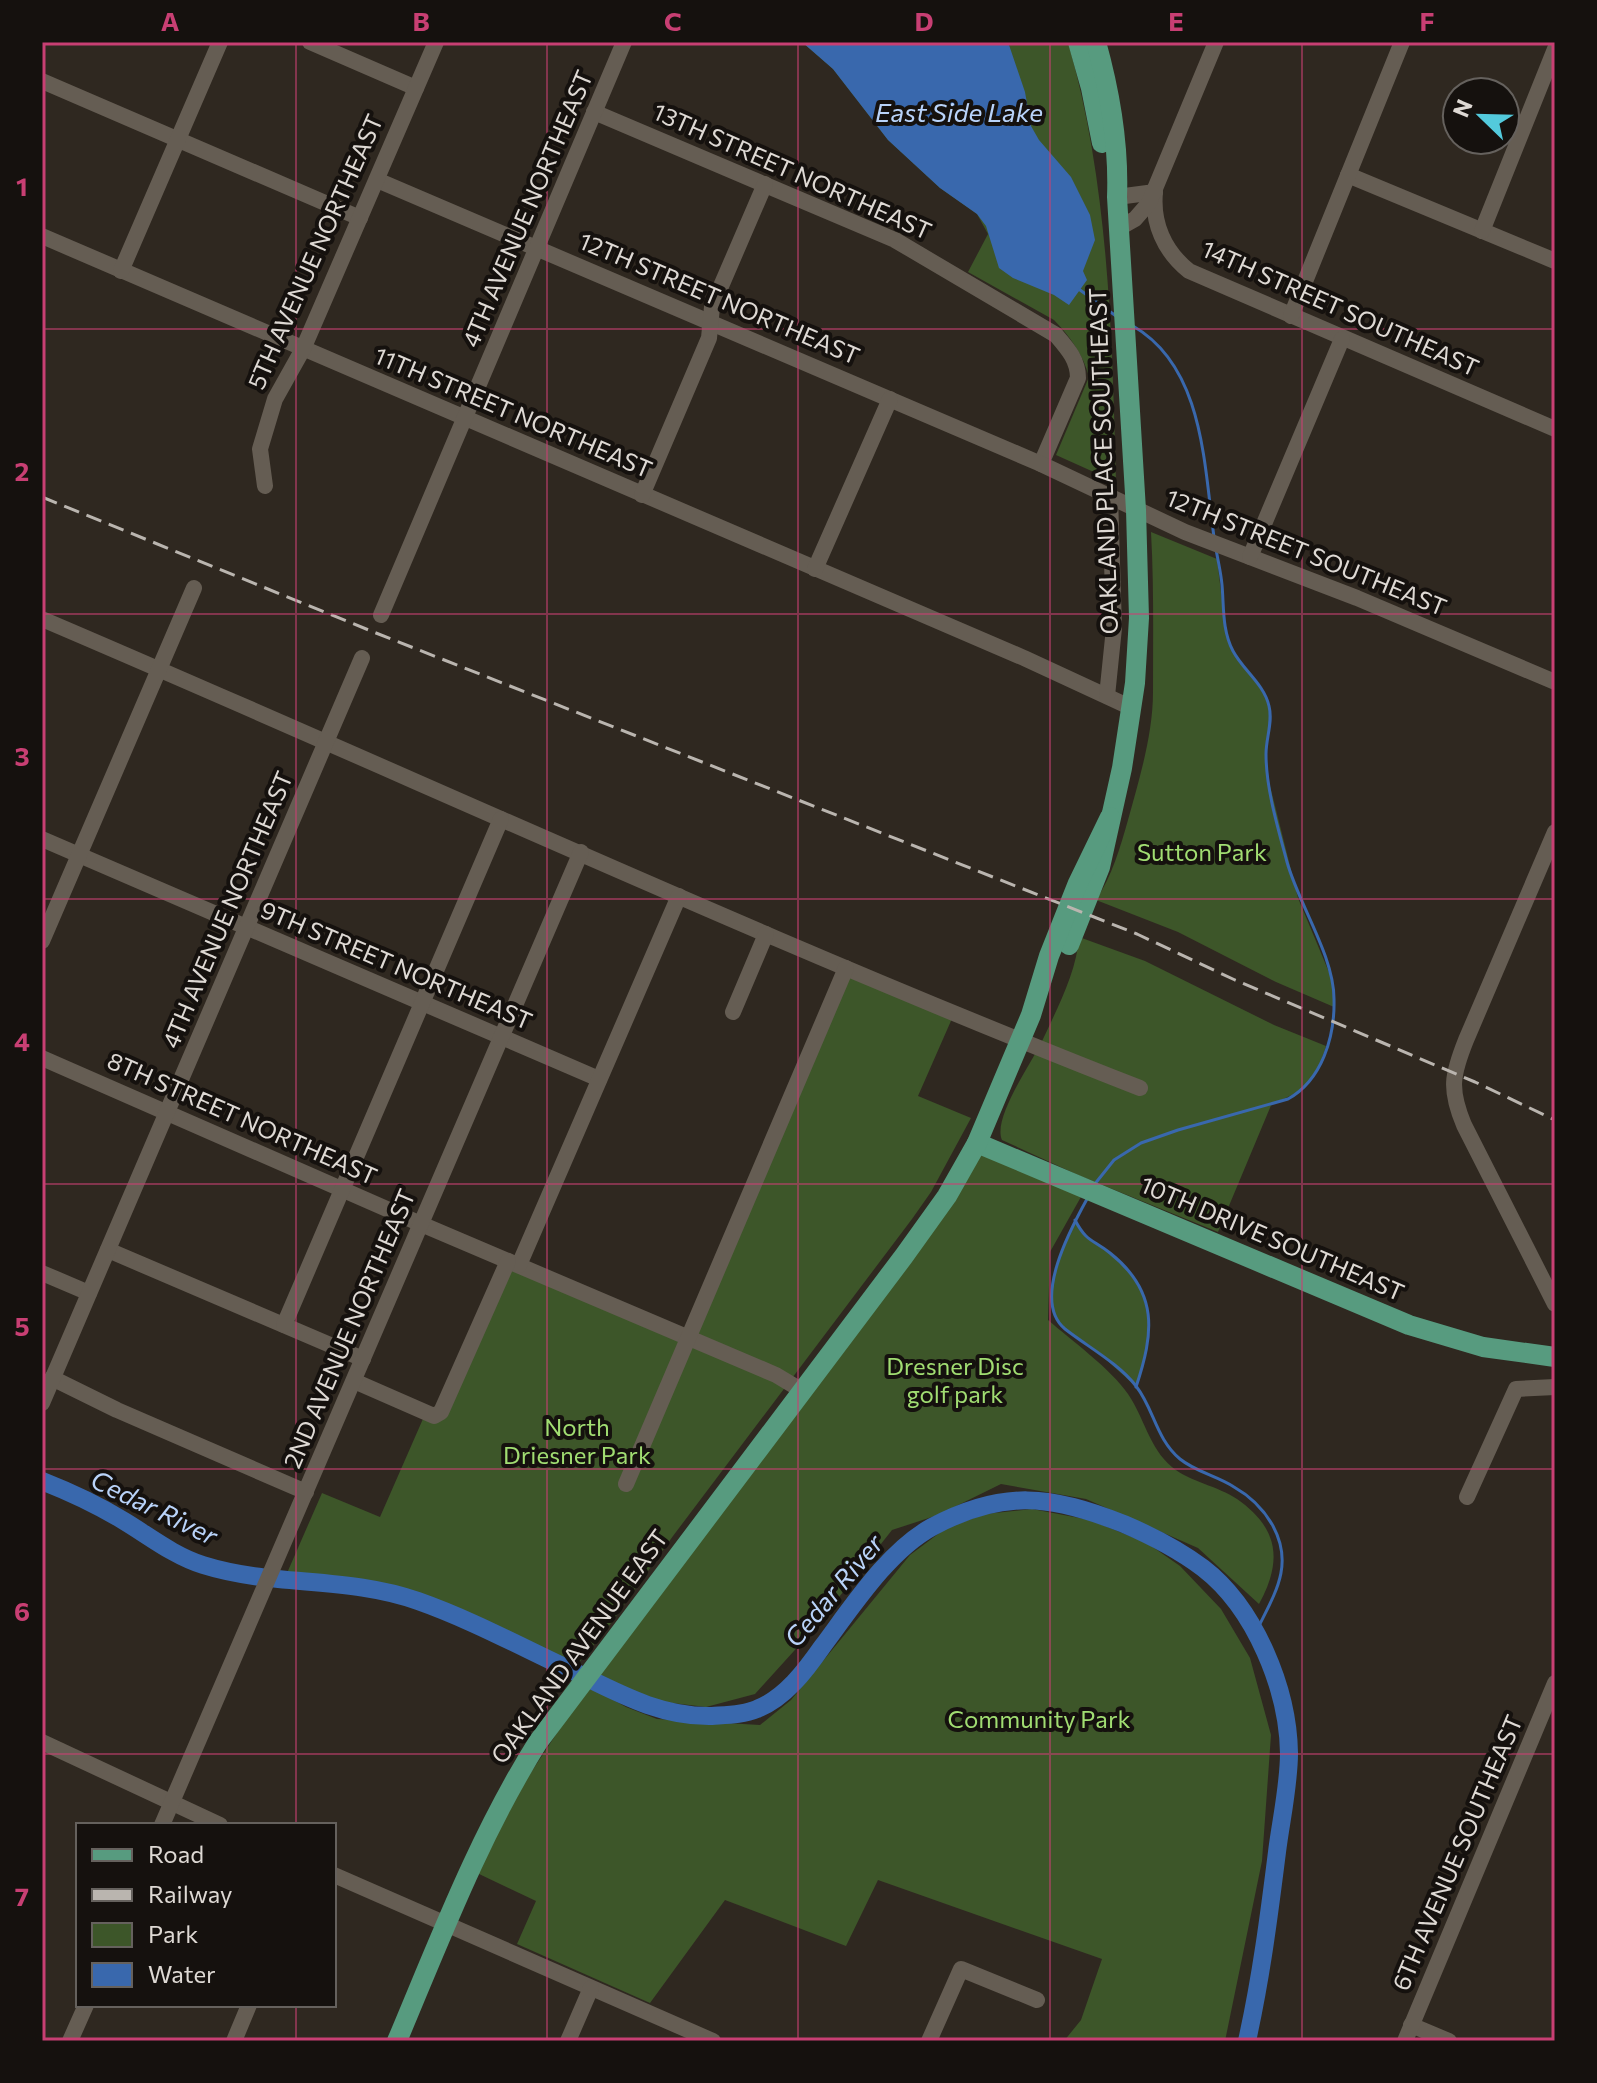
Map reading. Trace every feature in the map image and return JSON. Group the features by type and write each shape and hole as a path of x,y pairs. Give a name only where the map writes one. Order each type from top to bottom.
{"main road":[{"path":"1078,42 1117,197"},
{"path":"1096,42 1115,138 1117,197"},
{"name":"OAKLAND PLACE SOUTHEAST","path":"801,1390 935,1214 977,1143 1031,1015 1065,954 1100,867 1132,708 1139,618 1136,510 1117,197"},
{"name":"10TH DRIVE SOUTHEAST","path":"977,1143 1440,1336 1483,1347 1555,1357"},
{"name":"OAKLAND AVENUE EAST","path":"397,2041 505,1796 565,1703 801,1390"}],"street":[{"path":"121,271 220,42"},
{"path":"310,42 416,88"},
{"name":"5TH AVENUE NORTHEAST","path":"265,486 260,449 275,399 303,349 436,42"},
{"name":"4TH AVENUE NORTHEAST","path":"381,615 624,42"},
{"path":"1119,228 1143,211 1155,192 1216,42"},
{"path":"1291,316 1402,42"},
{"path":"1482,231 1555,49"},
{"path":"42,81 360,218"},
{"name":"13TH STREET NORTHEAST","path":"594,112 895,240 1056,335 1073,357 1078,378 1041,464"},
{"path":"1348,175 1555,261"},
{"name":"12TH STREET NORTHEAST","path":"377,180 1041,464"},
{"path":"642,495 709,338 712,307 765,184"},
{"path":"1117,197 1155,192"},
{"name":"14TH STREET SOUTHEAST","path":"1155,192 1154,209 1167,248 1182,265 1204,279 1555,429"},
{"name":"11TH STREET NORTHEAST","path":"42,236 966,633 1132,708"},
{"path":"1244,554 1342,339"},
{"path":"815,569 890,399"},
{"name":"12TH STREET SOUTHEAST","path":"1041,464 1185,532 1357,598 1555,682"},
{"path":"1107,696 1114,628 1110,496"},
{"path":"42,941 194,588"},
{"path":"42,619 766,934 1140,1088"},
{"name":"4TH AVENUE NORTHEAST","path":"42,1403 362,658"},
{"path":"284,1325 501,819"},
{"path":"1555,832 1457,1063 1453,1088 1456,1107 1555,1304"},
{"name":"9TH STREET NORTHEAST","path":"42,839 599,1079"},
{"name":"2ND AVENUE NORTHEAST","path":"163,1823 581,852"},
{"path":"354,1381 434,1416 445,1406 599,1079 679,896"},
{"path":"733,1012 766,934"},
{"path":"626,1484 846,968"},
{"name":"8TH STREET NORTHEAST","path":"42,1058 776,1375 801,1390"},
{"path":"108,1250 363,1359"},
{"path":"42,1273 89,1293"},
{"path":"52,1378 117,1410 306,1492"},
{"path":"1467,1497 1516,1389 1555,1387"},
{"name":"6TH AVENUE SOUTHEAST","path":"1408,2033 1555,1683"},
{"path":"42,1742 215,1823"},
{"path":"336,1876 713,2041"},
{"path":"929,2041 961,1969 1037,2000"},
{"path":"568,2041 591,1988"},
{"path":"70,2041 85,2007"},
{"path":"234,2041 248,2007"},
{"path":"1408,2033 1449,2041"}],"green space":[{"name":"East Side Lake","path":"802,42 1068,42 1092,150 1106,260 1116,482 1056,455 1089,377 1084,361 1070,339 1054,320 968,272 988,234 977,214 940,188 888,140 833,69"},
{"name":"Sutton Park","path":"1151,532 1217,559 1226,633 1234,652 1266,695 1271,710 1266,753 1269,782 1298,898 1331,977 1334,1007 1276,982 1178,932 1096,900 1111,872 1122,841 1151,725"},
{"path":"1079,937 1145,961 1274,1025 1326,1046 1318,1067 1307,1083 1292,1095 1272,1103 1218,1232 1078,1175 1002,1140 1003,1117 1008,1103 1061,1001 1075,962"},
{"name":"North Driesner Park","path":"846,968 954,1014 918,1096 971,1118 931,1192 912,1219 606,1630 572,1671 476,1624 402,1596 354,1585 284,1580 322,1493 380,1517 426,1412 434,1416 508,1261 688,1338"},
{"name":"Dresner Disc golf park","path":"979,1153 1082,1195 1050,1252 1048,1320 1121,1384 1134,1403 1152,1442 1172,1467 1237,1499 1262,1522 1273,1547 1273,1560 1259,1604 1198,1548 1086,1499 1001,1484 938,1515 892,1530 813,1630 755,1694 706,1707 655,1701 595,1676"},
{"path":"1075,1220 1087,1237 1126,1268 1145,1298 1149,1331 1136,1387 1089,1345 1065,1329 1054,1311 1055,1271"},
{"name":"Community Park","path":"1032,1509 1090,1520 1147,1543 1180,1566 1221,1609 1250,1658 1271,1735 1262,1861 1225,2041 1064,2041 1081,2020 1102,1959 878,1880 846,1946 725,1900 650,2003 517,1944 536,1901 477,1873 524,1783 588,1686 626,1707 657,1719 760,1725 791,1700 910,1555 946,1528 985,1514"}],"water":[{"name":"East Side Lake","path":"802,42 1008,42 1025,92 1031,126 1071,177 1090,215 1095,240 1083,271 1087,280 1069,305 999,268 986,226 977,214 940,188 888,140 833,69"}],"waterway":[{"path":"1080,290 1116,316"},
{"path":"1133,326 1156,344 1174,366 1187,392 1203,449 1214,537"},
{"path":"1094,1185 1114,1160 1141,1143 1288,1099 1300,1091 1318,1069 1332,1028 1334,999 1328,966 1292,878 1270,795 1266,754 1269,706 1263,691 1229,643 1216,549"},
{"path":"1087,1199 1057,1264 1052,1301 1056,1317 1065,1329 1112,1363 1136,1386 1160,1433 1180,1459 1240,1491 1256,1504 1273,1526 1279,1541 1282,1568 1274,1594 1255,1634"},
{"path":"1075,1220 1087,1237 1126,1268 1145,1298 1149,1331 1136,1387"},
{"name":"Cedar River","path":"42,1481 94,1504 172,1551 203,1565 229,1572 392,1593 478,1625 625,1696 675,1713 712,1716 757,1709 786,1691 858,1598 900,1550 932,1527 958,1515 982,1506 1027,1500 1073,1507 1134,1529 1184,1555 1222,1585 1253,1627 1275,1677 1282,1703 1287,1728 1288,1777 1247,2041"}],"railway":[{"path":"42,497 376,633 1137,934 1555,1120"}]}
